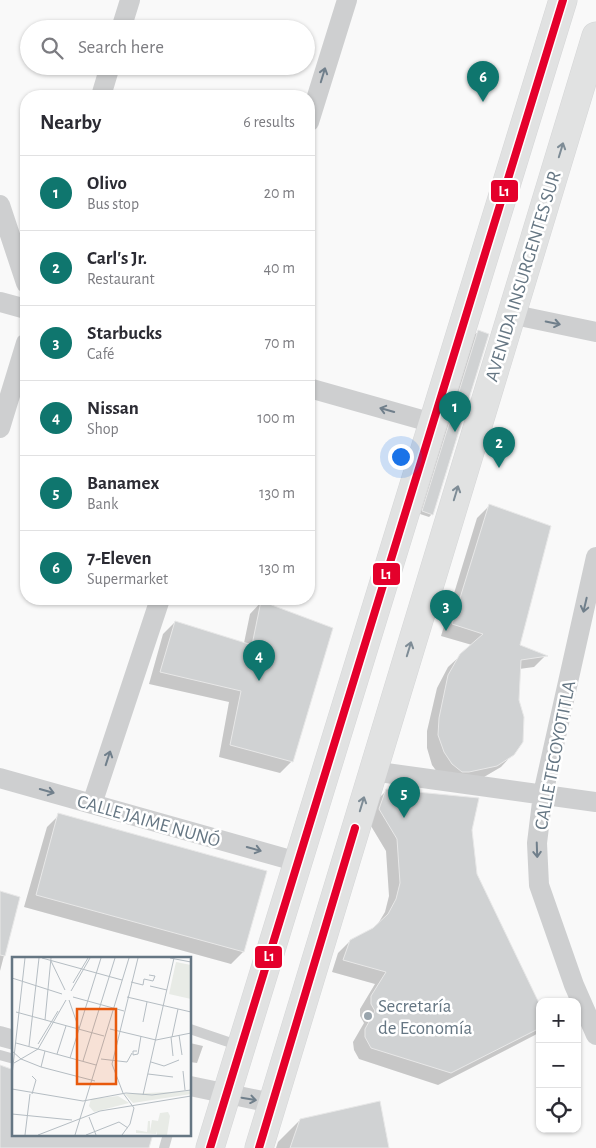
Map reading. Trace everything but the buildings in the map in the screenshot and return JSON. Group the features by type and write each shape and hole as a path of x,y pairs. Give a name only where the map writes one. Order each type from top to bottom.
{"main road":[{"path":"210,1148 563,0"},
{"name":"AVENIDA INSURGENTES SUR","path":"259,1148 510,314 596,36"}],"street":[{"path":"124,20 130,0"},
{"path":"315,103 347,0"},
{"path":"103,90 107,75"},
{"path":"0,205 20,265"},
{"path":"0,302 20,307"},
{"path":"510,314 596,332"},
{"path":"0,428 20,363"},
{"path":"315,390 433,424"},
{"name":"CALLE TECOYOTITLA","path":"596,557 543,794 537,843 539,885 589,1006 596,1035"},
{"path":"92,804 158,605"},
{"path":"372,771 596,802"},
{"name":"CALLE JAIME NUNÓ","path":"0,778 298,862"},
{"path":"191,1086 272,1103"}],"lane":[{"path":"191,1029 241,1046"}],"transit line":[{"name":"L1","path":"210,1148 563,0"},
{"name":"L1","path":"259,1148 355,828"}],"place":[{"name":"7-Eleven","path":"483,102"},
{"name":"Olivo","path":"455,432"},
{"name":"Carl's Jr.","path":"499,468"},
{"name":"Starbucks","path":"446,631"},
{"name":"Nissan","path":"259,681"},
{"name":"Banamex","path":"404,818"},
{"name":"Secretaría de Economía","path":"368,1016"}]}
